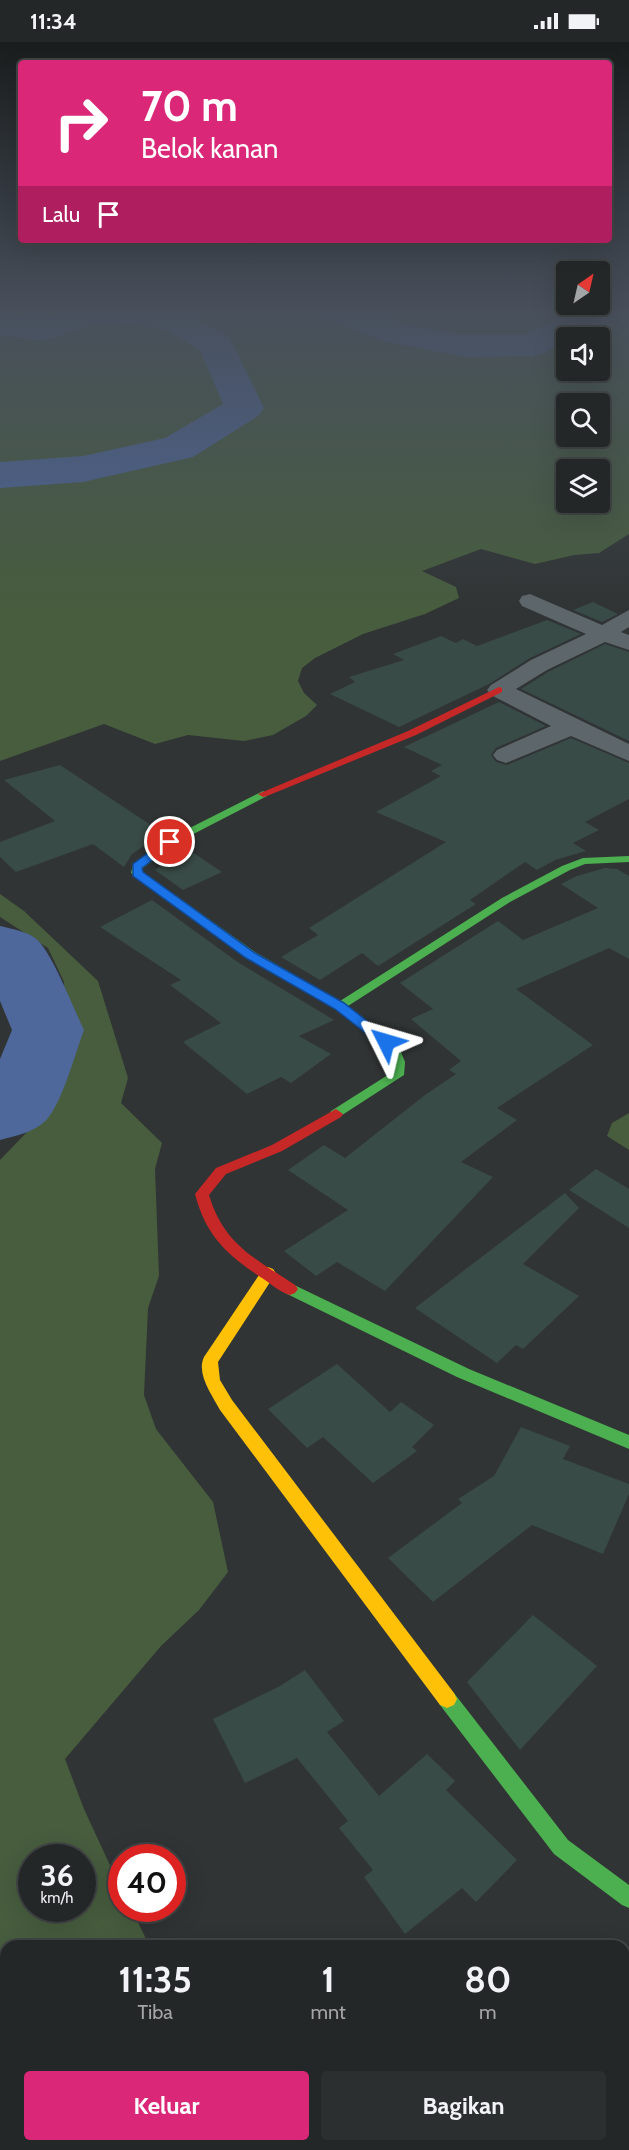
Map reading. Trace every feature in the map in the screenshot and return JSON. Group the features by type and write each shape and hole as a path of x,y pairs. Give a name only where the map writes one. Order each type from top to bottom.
{"street":[{"path":"530,601 629,643"},
{"path":"629,617 604,634 539,665 499,690 412,733 273,789 170,842 137,867 137,873 142,878 250,955 340,1006 394,1050 398,1062 397,1075 357,1102 277,1148 221,1171 202,1194 206,1216 227,1246 299,1295 442,1363 629,1442"},
{"path":"499,690 571,727 629,753"},
{"path":"506,755 571,727"},
{"path":"340,1006 506,900 567,868 583,861 605,858 629,859"},
{"path":"268,1273 210,1361 212,1381 226,1405 385,1618 561,1847 629,1898"}],"green space":[{"path":"0,410 556,410 556,447 610,447 610,410 629,410 629,534 599,553 574,555 535,564 481,549 422,571 456,587 459,598 425,614 363,634 315,658 302,668 298,681 304,693 317,705 306,716 273,735 244,741 188,735 155,744 104,724 0,761"},
{"path":"0,894 24,911 98,981 128,1078 121,1103 162,1143 155,1169 159,1276 148,1308 144,1395 156,1429 213,1502 228,1572 199,1610 161,1646 65,1759 84,1809 108,1861 108,1922 138,1922 147,1940 0,1940 0,1160 51,1107 65,1082 64,982 48,948 0,917"},
{"path":"629,1113 629,1150 607,1136 612,1123"}],"building":[{"path":"593,602 618,614 602,622 573,610"},
{"path":"547,620 581,634 530,658 489,684 399,727 330,694 355,682 349,677 404,660 393,654 441,636 456,643 463,639 477,646"},
{"path":"605,644 629,652 629,741 521,689 548,672"},
{"path":"499,702 546,726 496,748 491,755 496,762 507,765 571,738 629,763 629,799 585,822 599,830 573,843 586,851 555,860 537,870 525,862 470,900 476,904 378,966 362,953 320,980 281,957 318,935 309,928 446,842 376,812 441,776 431,771 442,765 404,747"},
{"path":"60,765 163,833 132,854 124,867 93,844 16,872 0,857 0,842 55,821 4,780"},
{"path":"186,848 222,872 183,890 155,870"},
{"path":"605,868 617,869 629,876 629,959 609,948 516,989 593,1045 497,1108 517,1120 461,1162 493,1177 385,1291 337,1262 316,1276 284,1251 348,1210 288,1170 324,1145 345,1158 425,1095 456,1074 449,1070 461,1061 411,1019 433,1009 400,983 498,921 523,940 598,908 561,884 577,876"},
{"path":"152,900 239,963 334,1020 299,1036 331,1054 291,1083 281,1077 247,1094 183,1042 221,1023 170,985 181,980 100,927"},
{"path":"596,1169 629,1189 629,1228 569,1190"},
{"path":"565,1193 579,1208 523,1264 579,1296 523,1349 516,1345 497,1363 415,1308"},
{"path":"337,1364 390,1412 401,1402 434,1425 412,1447 417,1451 373,1483 323,1437 307,1448 268,1409"},
{"path":"521,1427 570,1446 563,1459 629,1484 629,1494 603,1554 532,1525 433,1602 388,1558 462,1503 458,1499 494,1476"},
{"path":"533,1615 597,1666 520,1750 467,1682"},
{"path":"305,1670 344,1721 327,1732 379,1796 427,1754 455,1781 446,1790 517,1860 476,1902 462,1888 405,1934 364,1877 373,1870 339,1828 348,1821 297,1758 245,1783 213,1719 280,1686"}],"waterway":[{"path":"0,475 83,469 178,448 240,410"},
{"path":"0,946 14,954 48,1030 18,1105 0,1115"}],"traffic: fast":[{"path":"263,794 170,842 137,867 137,873 251,955 340,1006"},
{"path":"336,1114 397,1075 398,1062 394,1050 340,1006 506,900 566,868 583,861 629,859"},
{"path":"290,1289 463,1373 629,1442"},
{"path":"447,1699 561,1847 629,1898"}],"traffic: slow":[{"path":"268,1273 210,1361 212,1381 226,1405 447,1699"}],"traffic: jam":[{"path":"263,794 412,733 499,690"},
{"path":"290,1289 247,1261 224,1240 214,1227 202,1194 221,1171 277,1148 336,1114"}],"route":[{"path":"170,842 144,860 137,867 137,873 250,955 340,1006 386,1042"}]}
